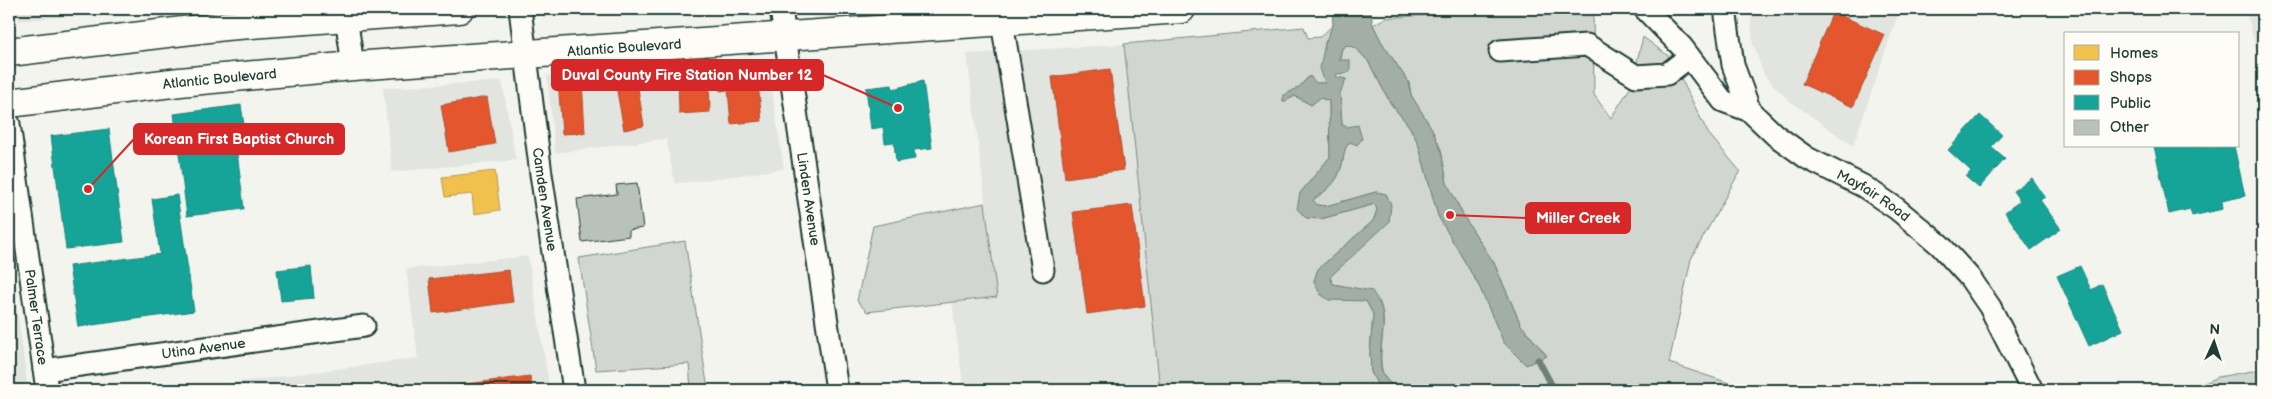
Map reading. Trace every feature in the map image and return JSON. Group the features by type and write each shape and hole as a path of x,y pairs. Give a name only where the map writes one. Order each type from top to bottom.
{"main road":[{"path":"9,52 346,13 459,9"},
{"name":"Atlantic Boulevard","path":"9,103 180,82 353,66 785,35 1002,22 1044,14 1182,9"}],"street":[{"name":"Camden Avenue","path":"520,9 574,390"},
{"name":"Linden Avenue","path":"780,9 837,390"},
{"path":"1645,9 1689,57 1723,101 1750,111"},
{"name":"Mayfair Road","path":"1725,9 1733,65 1750,111 1775,135 1807,158 1863,186 1898,208 1951,256 1970,278 1990,307 2032,390"},
{"path":"346,13 353,66"},
{"path":"1002,22 1043,270"},
{"path":"1500,51 1587,45 1636,76 1667,74 1689,57"},
{"name":"Palmer Terrace","path":"9,124 46,380"},
{"name":"Utina Avenue","path":"46,380 364,326"}],"shaded area":[{"path":"16,9 143,9 18,21"},
{"path":"1332,9 1370,9 1373,25 1381,41 1409,83 1411,95 1432,129 1441,150 1447,183 1464,217 1494,263 1521,325 1547,356 1526,365 1504,343 1479,286 1438,216 1418,143 1409,126 1391,104 1368,61 1356,48 1347,45 1342,48 1339,60 1350,60 1350,72 1337,74 1336,77 1346,79 1340,93 1342,125 1347,127 1358,125 1362,139 1357,145 1350,142 1345,149 1340,171 1335,181 1313,200 1317,205 1326,206 1376,192 1386,194 1391,205 1389,222 1330,277 1333,284 1372,291 1378,301 1383,319 1380,363 1386,379 1397,387 1438,390 1380,390 1371,372 1370,353 1373,314 1366,301 1329,300 1320,294 1314,281 1318,269 1373,221 1377,210 1375,204 1321,219 1306,218 1297,209 1300,193 1330,157 1329,101 1320,98 1311,105 1295,96 1283,102 1283,96 1299,87 1310,76 1316,83 1325,83 1320,68 1325,43 1333,25"},
{"path":"1507,9 1593,9 1594,95 1611,118 1630,88 1643,37 1671,58 1708,133 1740,171 1691,259 1669,363 1750,390 1408,389 1390,383 1384,376 1381,357 1383,313 1380,302 1346,287 1333,284 1330,277 1391,205 1386,194 1376,192 1326,206 1317,205 1312,200 1335,181 1345,149 1350,142 1347,127 1342,126 1340,92 1346,79 1336,77 1342,48 1346,45 1356,48 1368,61 1391,104 1409,126 1418,143 1438,216 1479,286 1504,343 1547,356 1521,325 1494,263 1464,217 1447,183 1441,150 1432,129 1411,95 1409,83 1381,41 1373,25 1385,18"},
{"path":"1750,9 1900,9 1853,146 1787,99 1764,75 1753,44"},
{"path":"2246,9 2263,9 2263,80"},
{"path":"1333,25 1325,43 1325,83 1316,83 1309,76 1299,87 1283,96 1283,102 1295,96 1311,105 1320,98 1329,101 1330,157 1300,193 1321,219 1375,204 1377,210 1373,221 1318,269 1314,281 1348,299 1366,301 1373,314 1370,353 1371,372 1380,390 1160,390 1124,44 1304,27 1308,38 1320,37"},
{"path":"1124,44 1160,390 911,390 963,384 952,302 997,297 967,54"},
{"path":"768,63 784,169 675,184 666,139 555,153 547,76"},
{"path":"502,81 516,160 392,172 383,88"},
{"path":"985,203 997,297 867,312 857,301 873,226"},
{"path":"685,241 708,390 691,390 689,364 596,370 579,258"},
{"path":"9,256 22,343 28,390 9,390"},
{"path":"528,256 550,390 178,390 418,358 406,269"},
{"path":"2263,369 2263,390 2189,390 2218,377"}],"building: Homes":[{"path":"495,171 500,210 474,214 472,194 445,197 442,177"}],"building: Shops":[{"path":"1833,12 1885,35 1853,107 1802,84"},
{"path":"756,65 762,121 731,124 728,90 720,91 718,69"},
{"path":"1110,69 1124,170 1065,178 1052,77"},
{"path":"709,71 710,112 679,114 678,73"},
{"path":"582,79 585,133 562,134 558,80"},
{"path":"637,82 644,126 624,130 616,86"},
{"path":"487,97 495,144 449,152 441,105"},
{"path":"1132,205 1145,306 1087,314 1073,212"},
{"path":"509,270 513,302 433,313 429,279"},
{"path":"530,376 532,390 450,390 450,386"}],"building: Public":[{"path":"923,81 932,148 914,150 915,159 896,162 894,142 885,143 883,127 871,129 866,88 892,85 893,89"},
{"path":"241,105 244,125 234,127 244,209 187,216 174,114"},
{"path":"1980,115 2002,135 1991,147 2005,159 1979,188 1966,177 1971,171 1948,150"},
{"path":"109,129 124,242 66,249 51,136"},
{"path":"2154,148 2234,148 2245,196 2222,201 2223,209 2192,216 2190,209 2169,214"},
{"path":"2032,178 2045,197 2040,200 2061,229 2031,250 2005,212 2020,201 2013,191"},
{"path":"177,195 194,311 78,327 69,266 160,254 152,199"},
{"path":"311,266 314,298 281,301 277,270"},
{"path":"2080,266 2091,290 2102,284 2123,330 2089,346 2057,276"}],"building: Other":[{"path":"637,183 643,228 629,230 629,236 582,242 577,199 617,194 616,185"}],"waterway":[{"path":"1538,360 1554,390"}],"place":[{"name":"Duval County Fire Station Number 12","path":"898,108"},
{"name":"Korean First Baptist Church","path":"88,189"},
{"name":"Miller Creek","path":"1450,215"}]}
